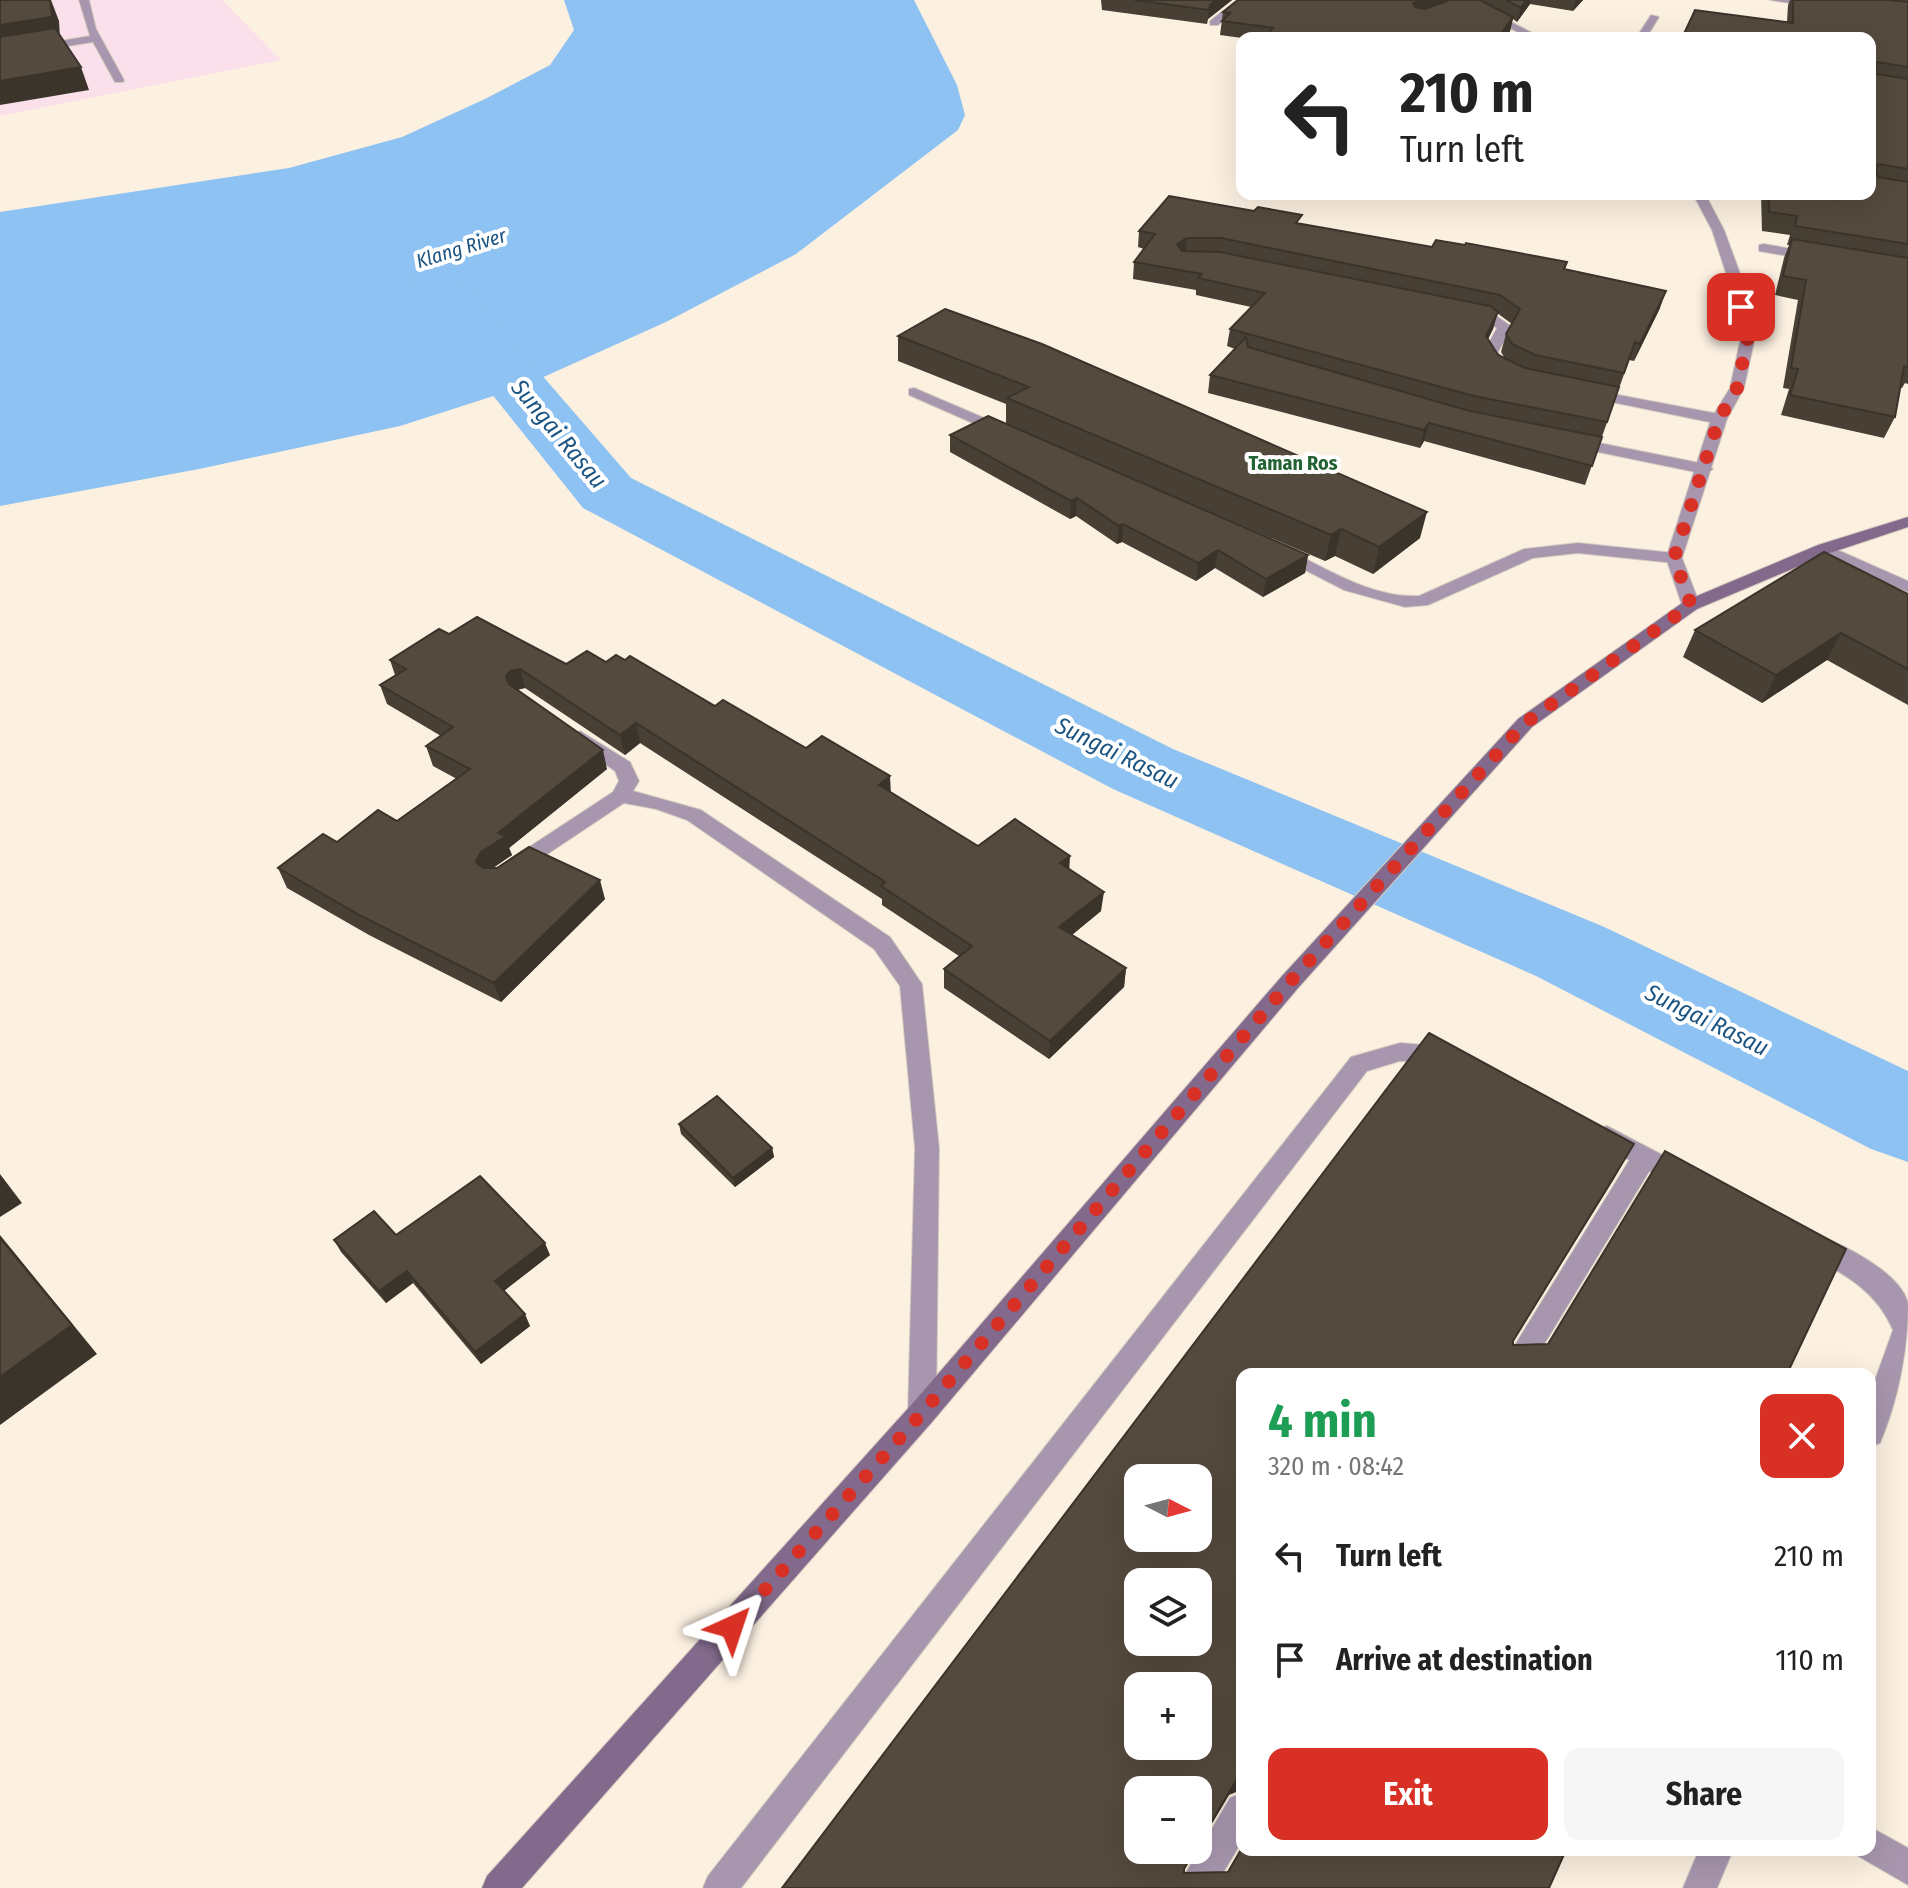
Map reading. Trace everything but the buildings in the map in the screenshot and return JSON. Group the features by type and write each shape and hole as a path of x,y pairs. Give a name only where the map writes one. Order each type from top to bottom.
{"main road":[{"path":"499,1888 922,1413 1290,982 1525,723 1691,605 1824,549 1908,522"}],"street":[{"path":"84,0 96,38 119,80"},
{"path":"1214,23 1243,0"},
{"path":"1775,0 1834,6"},
{"path":"1462,3 1524,32"},
{"path":"1645,32 1654,17"},
{"path":"0,54 96,38"},
{"path":"1691,605 1674,558 1719,419 1737,388 1748,337 1734,276 1718,230 1702,200"},
{"path":"1764,248 1836,260"},
{"path":"1444,309 1499,322 1505,327 1491,352 1499,367 1512,374"},
{"path":"1570,389 1719,419"},
{"path":"914,392 1017,437"},
{"path":"1555,439 1705,469"},
{"path":"1265,547 1383,598 1405,604 1422,601 1530,553 1578,548 1674,558"},
{"path":"1824,549 1908,587"},
{"path":"496,879 621,796 629,781 623,767 561,723"},
{"path":"621,796 659,803 694,815 882,943 911,984 927,1148 922,1413"},
{"path":"720,1888 1359,1064 1400,1052 1440,1054 1469,1061"},
{"path":"1591,1127 1712,1193"},
{"path":"1515,1368 1644,1158"},
{"path":"1793,1234 1874,1276 1898,1306 1907,1330 1902,1366 1876,1420"},
{"path":"1194,1888 1236,1820"},
{"path":"1876,1848 1908,1868"},
{"path":"1700,1888 1713,1856"}],"shaded area":[{"path":"0,0 222,0 281,60 0,116"}],"water":[{"name":"Klang River","path":"564,0 914,0 957,85 965,115 958,130 796,254 666,322 519,388 400,426 199,469 0,506 0,212 289,168 402,137 550,65 574,30"}],"waterway":[{"name":"Sungai Rasau","path":"436,288 607,493 1143,769 1569,951 1908,1119"}],"district":[{"name":"Taman Ros","path":"1293,463"}],"route":[{"path":"732,1627 922,1413 1290,982 1525,723 1691,605 1674,558 1719,419 1737,388 1748,337 1741,307"}]}
